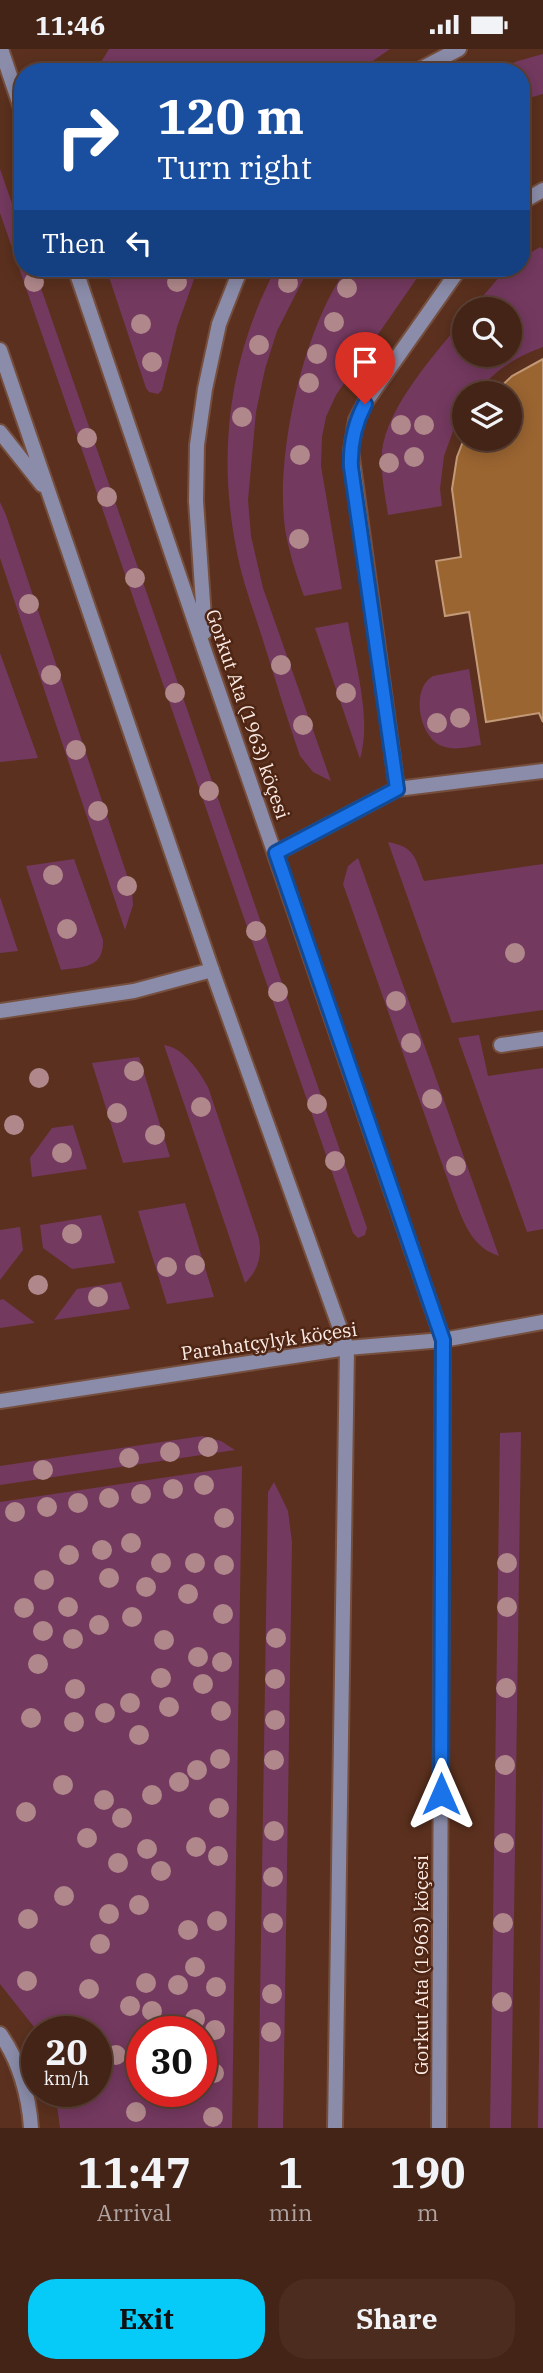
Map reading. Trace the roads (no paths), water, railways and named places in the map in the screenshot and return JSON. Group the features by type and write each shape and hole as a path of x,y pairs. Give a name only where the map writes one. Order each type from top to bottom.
{"street":[{"path":"1,49 14,87"},
{"path":"432,63 459,49"},
{"name":"Gorkut Ata (1963) köçesi","path":"78,277 443,1340 439,2128"},
{"path":"206,655 196,501 197,445 205,389 219,324 237,277"},
{"path":"397,789 351,450 356,420 365,404 454,277"},
{"path":"0,350 212,970 347,1348 335,2128"},
{"path":"0,432 49,494"},
{"path":"276,853 397,789 543,771"},
{"path":"0,1011 134,991 212,970"},
{"path":"501,1045 543,1039"},
{"name":"Parahatçylyk köçesi","path":"0,1401 347,1348 443,1340 543,1322"},
{"path":"0,2034 21,2075 31,2128"}]}
